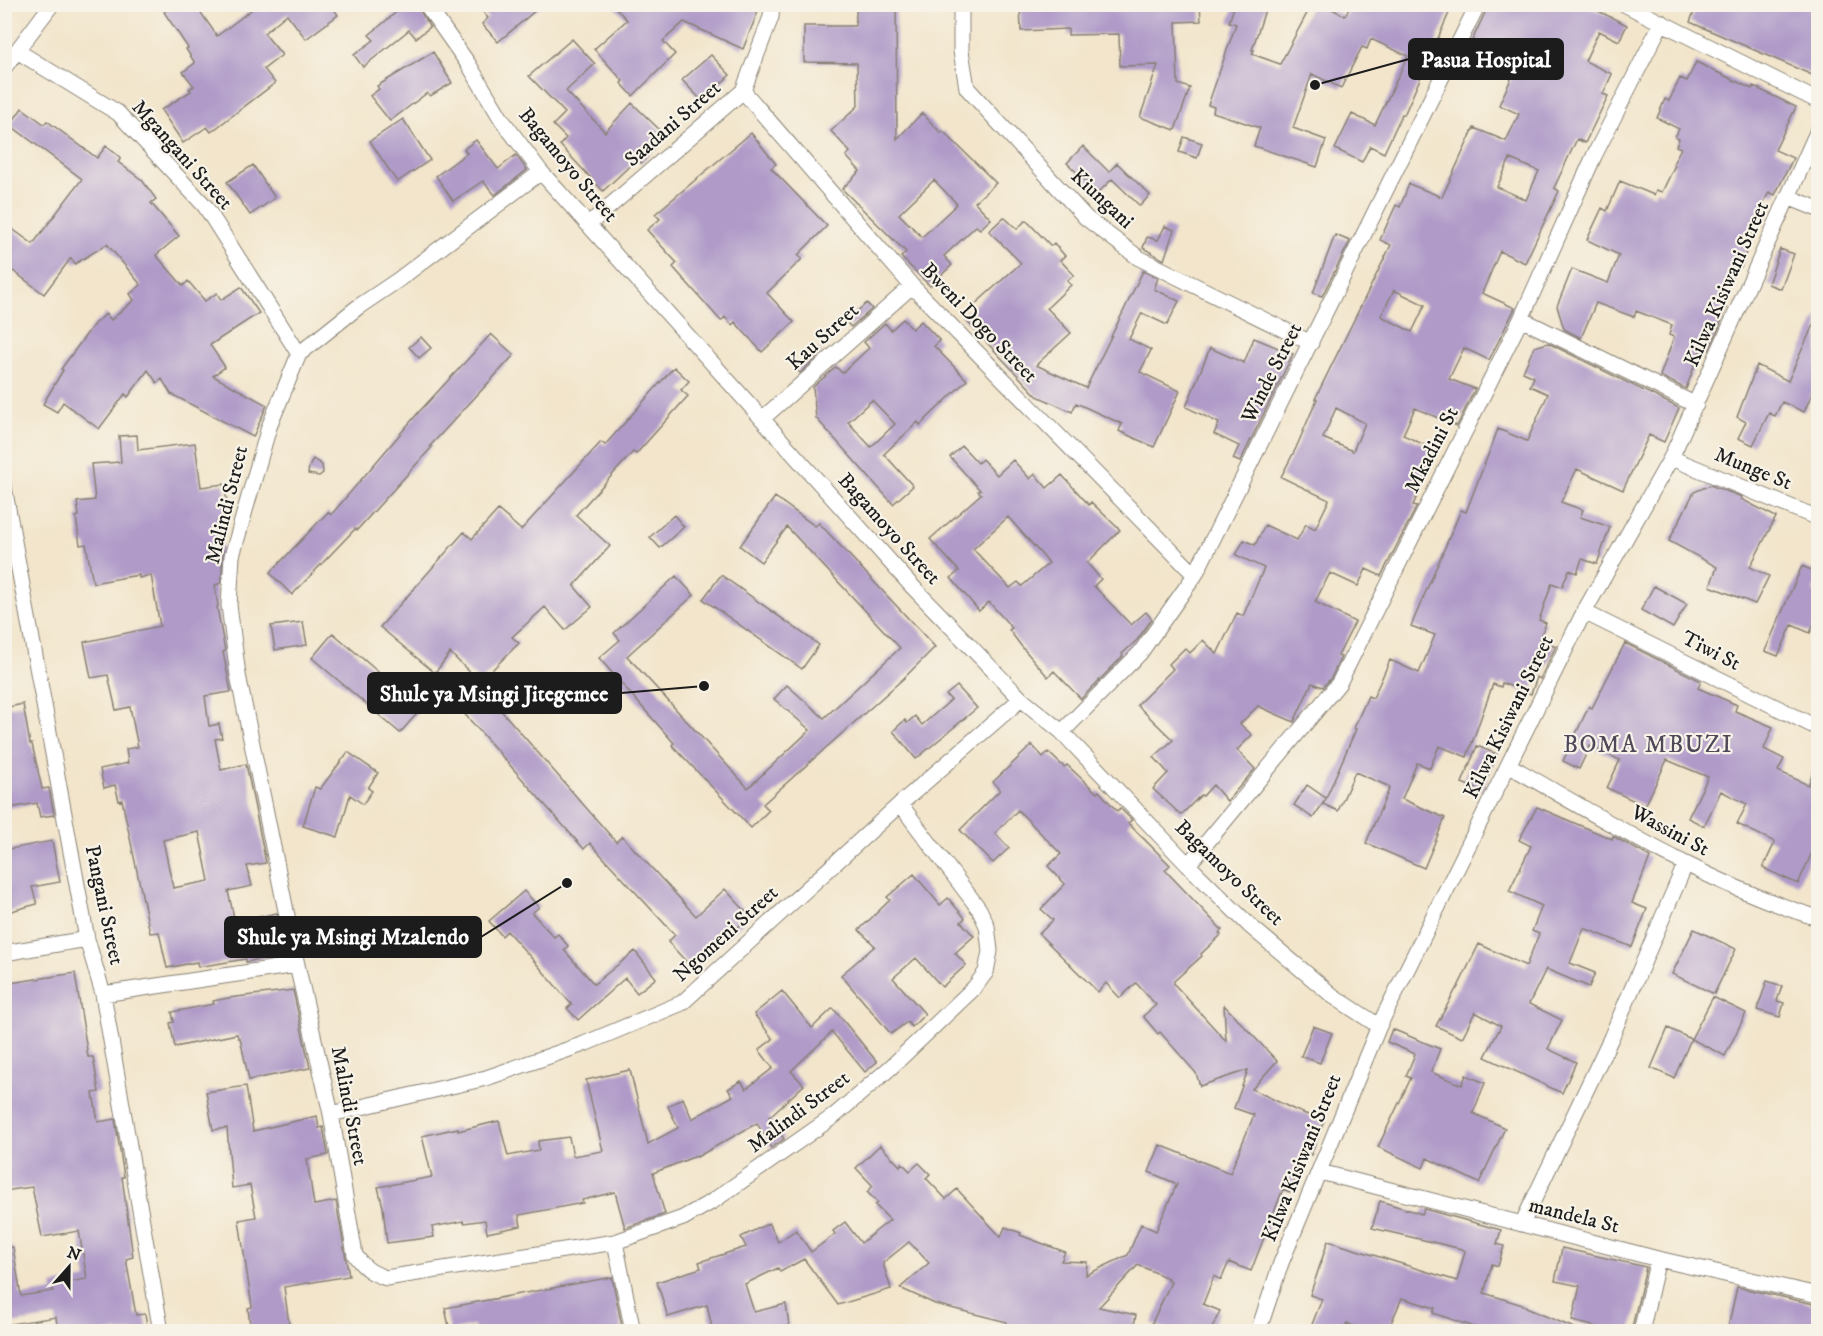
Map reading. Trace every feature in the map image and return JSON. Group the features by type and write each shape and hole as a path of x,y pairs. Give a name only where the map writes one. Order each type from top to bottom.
{"street":[{"path":"4,68 52,4"},
{"name":"Bagamoyo Street","path":"426,4 464,57 502,120 542,172 910,584 1021,699 1062,732 1188,865 1250,926 1333,996 1379,1026"},
{"name":"Saadani Street","path":"589,224 743,91 771,17 772,4"},
{"name":"Kiungani","path":"961,4 961,51 967,88 1086,218 1139,258 1311,343"},
{"name":"Winde Street","path":"1062,732 1140,652 1195,575 1478,4"},
{"path":"1624,4 1818,101"},
{"name":"Mkadini St","path":"1188,865 1339,683 1521,319 1594,156 1662,22"},
{"name":"Mgangani Street","path":"17,51 118,113 205,206 299,354"},
{"name":"Bweni Dogo Street","path":"743,91 912,286 1195,575"},
{"name":"Kilwa Kisiwani Street","path":"1258,1332 1281,1263 1379,1026 1510,766 1584,612 1671,458 1818,130"},
{"name":"Malindi Street","path":"542,172 299,354 269,427 232,556 229,605 238,675 297,965 331,1114 355,1255 363,1267 373,1274 386,1278 615,1242 684,1218 713,1201 834,1116 890,1068 974,988 986,972 990,951 987,926 979,909 900,804"},
{"path":"1788,197 1818,209"},
{"name":"Kau Street","path":"762,419 912,286"},
{"path":"1521,319 1696,405"},
{"name":"Munge St","path":"1671,458 1818,518"},
{"name":"Pangani Street","path":"4,488 87,939 102,994 161,1332"},
{"name":"Tiwi St","path":"1584,612 1818,728"},
{"name":"Ngomeni Street","path":"331,1114 486,1078 584,1044 682,1003 900,804 1021,699"},
{"name":"Wassini St","path":"1510,766 1685,865 1786,908 1818,918"},
{"path":"1522,1224 1611,1038 1685,865"},
{"path":"4,953 87,939"},
{"path":"102,994 297,965"},
{"name":"mandela St","path":"1320,1172 1658,1259 1818,1295"},
{"path":"615,1242 633,1332"},
{"path":"1641,1332 1658,1259"}],"building":[{"path":"176,4 195,4 217,36 259,4 331,4 338,15 306,39 287,14 264,33 282,55 264,69 275,83 211,132 207,127 183,143 161,110 191,91 189,89 194,86 183,72 195,63 186,49 188,48 164,12"},
{"path":"406,4 416,4 430,27 416,38 409,30 363,67 354,55 374,40 369,35"},
{"path":"476,4 543,4 498,42 482,24 488,18"},
{"path":"612,4 761,4 743,49 684,22 663,41 675,54 633,96 621,83 623,81 594,49 627,20"},
{"path":"857,4 896,4 897,139 922,113 996,183 975,202 991,219 980,229 976,226 944,256 952,265 930,286 901,257 906,252 842,189 860,171 846,156 850,152 831,131 858,106 857,63 804,62 804,26 855,26","holes":["934,180 957,204 922,237 899,214"]},
{"path":"1020,4 1200,4 1201,21 1176,22 1178,84 1190,88 1175,130 1140,117 1158,65 1120,66 1119,34 1068,35 1068,29 1021,31"},
{"path":"1235,4 1267,4 1252,54 1280,64 1312,4 1323,4 1345,16 1351,4 1453,4 1404,115 1402,114 1384,153 1370,146 1362,162 1335,149 1352,114 1375,125 1408,56 1371,39 1367,49 1362,47 1341,88 1312,74 1293,128 1326,140 1317,167 1254,146 1260,128 1213,112 1214,107 1208,105 1236,24 1229,22"},
{"path":"1489,4 1584,4 1627,25 1619,41 1599,31 1585,61 1612,74 1603,94 1608,96 1585,143 1577,139 1554,188 1559,191 1525,263 1500,251 1482,293 1515,308 1489,360 1464,348 1449,379 1475,389 1457,426 1415,408 1403,435 1438,451 1413,505 1417,506 1381,576 1366,569 1358,586 1330,573 1315,602 1355,622 1338,656 1341,657 1331,678 1323,687 1312,683 1294,722 1258,706 1240,724 1252,735 1237,750 1255,769 1227,801 1213,785 1181,815 1153,789 1168,773 1154,757 1173,740 1137,705 1173,669 1169,664 1185,648 1190,653 1203,640 1217,654 1237,613 1243,616 1264,568 1236,555 1244,540 1255,545 1265,525 1297,540 1306,524 1315,529 1329,500 1281,477 1296,448 1317,399 1315,399 1391,245 1380,240 1396,205 1400,207 1409,184 1442,197 1474,128 1506,141 1519,114 1499,105 1516,68 1470,45","holes":["1510,159 1539,171 1526,200 1497,187","1394,290 1425,305 1412,332 1381,316","1336,408 1365,423 1353,451 1323,438"]},
{"path":"1697,4 1818,4 1818,59 1812,75 1690,22"},
{"path":"572,39 595,64 566,91 605,132 632,103 664,134 650,147 653,150 641,163 637,159 603,191 560,145 566,138 553,125 565,113 529,76"},
{"path":"433,52 452,83 430,96 427,93 390,121 370,96 379,89 377,86"},
{"path":"711,55 730,75 702,101 682,80"},
{"path":"1696,62 1796,107 1775,150 1793,158 1775,195 1769,192 1749,233 1752,234 1741,267 1737,265 1721,306 1726,308 1718,330 1709,350 1701,348 1686,389 1660,376 1674,337 1669,335 1672,325 1636,311 1634,317 1596,303 1581,338 1564,329 1557,306 1572,269 1608,283 1619,255 1587,240 1602,208 1607,211 1620,181 1654,195 1656,190 1662,192 1681,148 1676,146 1679,139 1675,137 1679,129 1657,118 1665,99 1669,101 1680,78 1687,81"},
{"path":"22,108 44,124 47,121 97,158 106,146 121,158 118,162 142,180 156,199 151,203 179,236 156,255 183,286 188,281 205,301 217,293 221,300 241,287 259,313 210,345 225,367 213,376 267,405 253,437 171,394 162,379 157,383 148,370 128,397 125,394 99,429 63,402 57,412 43,404 63,370 61,369 94,324 106,314 111,320 134,300 130,294 141,285 107,244 75,264 71,258 44,294 4,264 4,223 33,244 82,179 10,125"},
{"path":"403,119 430,160 397,182 370,141"},
{"path":"751,133 776,164 771,168 827,226 798,255 802,259 767,293 794,322 762,352 735,322 732,325 725,317 721,321 673,267 677,263 647,230 660,219 655,214"},
{"path":"1184,137 1202,143 1197,158 1179,152"},
{"path":"476,140 498,169 516,155 527,170 495,195 483,181 453,201 436,176 467,153 464,149"},
{"path":"1083,146 1109,172 1117,163 1150,195 1140,206 1112,179 1098,193 1067,163"},
{"path":"253,165 275,198 250,215 227,182"},
{"path":"1004,217 1017,229 1026,220 1051,246 1054,243 1065,256 1060,260 1074,275 1067,281 1071,285 1047,308 1071,333 1036,365 1086,388 1143,271 1158,278 1154,289 1179,301 1167,325 1142,313 1129,339 1151,350 1140,372 1180,391 1154,447 1119,431 1122,424 1076,403 1072,412 1037,396 962,316 1021,263 989,231"},
{"path":"1165,226 1174,230 1164,260 1143,248 1147,237 1158,240"},
{"path":"1335,235 1350,241 1322,296 1313,293"},
{"path":"1780,249 1794,254 1781,289 1768,284"},
{"path":"867,303 872,309 851,327 845,321"},
{"path":"1818,314 1818,380 1804,412 1782,402 1775,416 1769,413 1753,445 1738,438 1746,422 1737,417 1757,365 1788,381"},
{"path":"903,319 912,329 921,321 940,341 934,346 967,380 920,425 918,422 884,454 913,486 893,504 816,418 813,387 836,367 842,373 869,348 864,342 885,323 891,330","holes":["872,400 895,424 871,447 848,422"]},
{"path":"491,334 514,355 357,530 355,529 292,595 270,573 328,512 331,515 418,413"},
{"path":"421,337 431,348 419,358 409,347"},
{"path":"1254,338 1293,354 1240,462 1233,459 1239,446 1214,434 1219,423 1186,407 1210,348 1244,363"},
{"path":"1548,343 1679,408 1664,442 1649,435 1623,490 1577,469 1561,502 1583,510 1580,517 1610,527 1597,564 1582,559 1577,573 1569,570 1562,587 1552,583 1539,620 1546,623 1539,639 1556,646 1540,679 1537,677 1531,694 1502,683 1501,687 1493,684 1467,757 1439,746 1430,768 1417,763 1402,799 1445,818 1424,868 1366,843 1390,787 1355,772 1338,811 1323,804 1326,799 1313,818 1294,805 1307,785 1326,798 1368,696 1373,698 1390,660 1419,673 1435,635 1411,626 1461,510 1466,512 1498,429 1527,441 1548,394 1530,386 1534,377 1523,372 1534,347"},
{"path":"818,348 822,353 800,373 796,369"},
{"path":"674,367 689,381 681,390 688,396 636,454 633,452 576,515 610,546 574,586 592,607 565,630 545,607 512,637 519,643 480,682 450,653 435,673 380,627 464,532 472,539 498,510 521,530 601,442 605,445"},
{"path":"137,435 138,450 195,443 201,487 224,484 230,519 217,521 223,553 221,583 215,585 225,651 223,652 231,692 205,696 209,726 219,724 222,738 215,739 221,770 246,764 266,863 247,866 252,886 228,891 235,922 277,913 285,954 246,962 246,959 198,967 197,962 167,968 159,932 150,933 122,800 119,801 115,785 104,788 100,769 128,763 126,749 138,747 130,707 116,710 108,675 91,678 84,642 160,626 151,575 93,583 86,544 80,545 76,517 79,516 77,502 95,500 91,464 121,462 119,436","holes":["199,832 209,881 173,888 163,840"]},
{"path":"962,446 978,463 982,459 997,475 1013,460 1030,479 1035,474 1047,488 1062,475 1089,505 1091,502 1120,530 1087,563 1101,579 1094,586 1131,625 1146,612 1152,619 1137,640 1122,654 1123,656 1081,699 1054,671 1048,677 1009,630 1012,628 989,602 979,611 951,578 959,571 930,539 981,494 978,491 980,490 950,457","holes":["1008,517 1049,563 1022,586 1018,582 1010,588 973,549"]},
{"path":"313,459 322,465 323,473 319,476 308,474"},
{"path":"1710,485 1742,497 1741,499 1776,517 1750,567 1769,576 1755,604 1710,586 1717,567 1669,541 1694,492"},
{"path":"775,497 815,526 819,523 935,647 904,678 763,804 769,810 751,828 672,745 674,743 599,658 620,640 614,633 676,576 694,595 627,656 748,788 810,730 774,699 787,685 824,718 900,648 787,527 761,562 740,546"},
{"path":"674,515 684,527 660,548 650,537"},
{"path":"1802,566 1818,573 1818,581 1813,591 1818,594 1818,614 1810,633 1792,625 1778,656 1765,651"},
{"path":"721,575 819,645 802,669 703,599"},
{"path":"1654,586 1687,604 1673,628 1641,610"},
{"path":"303,622 307,645 275,650 271,626"},
{"path":"333,633 421,709 400,733 312,658"},
{"path":"1625,643 1701,681 1698,688 1737,705 1735,711 1773,727 1764,749 1784,759 1778,771 1808,785 1818,761 1818,839 1798,884 1763,868 1775,842 1737,824 1747,804 1721,791 1704,826 1688,818 1708,777 1667,760 1645,806 1607,788 1620,760 1590,746 1579,769 1563,761 1589,706 1592,708"},
{"path":"957,686 977,708 916,759 893,731 905,720 907,723 915,716 922,725 951,700 946,695"},
{"path":"484,691 616,842 622,836 696,916 725,889 750,916 693,969 668,942 675,935 590,843 584,849 462,711"},
{"path":"23,704 30,744 32,744 42,789 49,788 54,815 40,817 37,803 4,809 4,708"},
{"path":"1032,745 1043,757 1048,752 1064,767 1067,765 1097,793 1099,791 1117,811 1120,808 1132,820 1128,823 1170,865 1165,870 1222,930 1219,933 1221,935 1174,981 1174,984 1226,1041 1224,1005 1277,1061 1252,1089 1324,1121 1311,1155 1306,1153 1290,1192 1283,1189 1251,1271 1229,1262 1221,1280 1214,1276 1203,1304 1220,1311 1210,1332 1171,1332 1152,1323 1171,1282 1167,1280 1168,1278 1138,1265 1099,1307 1136,1315 1133,1330 1119,1326 1118,1332 1004,1332 1007,1322 935,1304 900,1288 929,1263 909,1242 883,1263 891,1289 838,1305 804,1259 780,1272 778,1268 745,1284 754,1312 786,1304 790,1332 713,1332 707,1305 668,1317 657,1282 701,1268 699,1262 746,1247 741,1237 769,1223 778,1242 796,1230 811,1252 835,1234 833,1231 845,1222 861,1243 890,1220 875,1205 878,1203 867,1192 873,1186 856,1168 880,1145 900,1166 902,1163 910,1171 919,1163 930,1174 926,1178 946,1199 957,1189 1001,1237 1005,1227 1065,1252 1061,1261 1087,1262 1086,1275 1128,1255 1141,1224 1156,1231 1177,1184 1149,1172 1160,1145 1230,1173 1254,1115 1234,1108 1248,1070 1200,1086 1196,1073 1143,1016 1156,1005 1136,983 1120,998 1106,983 1098,992 1039,934 1053,920 1041,909 1065,884 1048,866 1061,854 1018,810 995,833 1009,848 993,863 960,830 1000,790 993,782"},
{"path":"1477,746 1497,754 1482,791 1462,783"},
{"path":"348,752 378,773 368,788 372,791 363,804 350,795 338,837 303,826 315,787 320,789"},
{"path":"1537,807 1612,839 1613,836 1650,857 1632,903 1647,909 1632,947 1584,928 1570,963 1595,973 1589,987 1546,969 1529,1004 1562,1020 1548,1049 1576,1062 1562,1093 1485,1057 1501,1026 1475,1012 1462,1038 1436,1026 1479,944 1526,966 1539,934 1532,931 1542,906 1509,891 1531,846 1519,840"},
{"path":"52,841 60,882 32,887 37,904 4,913 4,850"},
{"path":"914,874 940,905 948,898 965,918 961,922 974,936 955,953 966,965 942,987 916,958 893,978 925,1014 912,1027 907,1022 891,1034 841,975 875,946 859,930 890,900 887,897"},
{"path":"524,891 539,907 532,913 554,937 558,934 568,946 564,950 594,984 635,951 656,978 637,993 625,978 578,1020 567,1008 572,1005 535,962 507,931 502,936 489,921"},
{"path":"1694,929 1736,949 1714,994 1672,974"},
{"path":"75,973 88,1057 93,1057 99,1092 93,1093 98,1122 115,1119 133,1257 126,1259 136,1315 145,1314 148,1332 58,1332 56,1317 4,1325 4,1248 13,1247 21,1296 53,1291 52,1285 87,1279 79,1231 42,1237 32,1187 4,1191 4,984"},
{"path":"1767,981 1782,986 1777,1001 1784,1003 1780,1017 1757,1010"},
{"path":"293,990 310,1068 249,1080 240,1038 237,1034 175,1047 170,1023 174,1022 172,1012 214,1004 213,1001 228,998"},
{"path":"782,991 812,1028 833,1008 877,1062 865,1072 832,1032 791,1071 804,1085 769,1117 784,1139 771,1148 757,1123 697,1157 653,1173 665,1214 625,1228 615,1192 582,1200 583,1203 519,1215 521,1226 487,1233 485,1220 464,1223 463,1221 432,1227 434,1237 387,1243 378,1187 432,1177 422,1136 458,1128 458,1131 499,1121 508,1156 539,1150 538,1141 569,1137 573,1156 603,1151 586,1080 630,1070 648,1144 678,1128 668,1106 683,1098 692,1119 733,1096 728,1089 741,1081 746,1089 773,1068 759,1050 773,1039 754,1014"},
{"path":"1713,997 1746,1013 1725,1056 1691,1039"},
{"path":"1313,1026 1332,1033 1320,1063 1301,1056"},
{"path":"1668,1028 1691,1039 1674,1078 1651,1068"},
{"path":"1392,1029 1440,1049 1431,1072 1462,1085 1466,1075 1485,1083 1473,1113 1505,1128 1479,1183 1427,1158 1423,1168 1378,1147 1411,1078 1406,1076 1415,1054 1387,1042"},
{"path":"246,1086 253,1131 317,1116 319,1128 323,1127 328,1155 307,1159 314,1205 336,1201 349,1276 284,1287 290,1332 251,1332 248,1308 252,1307 239,1220 256,1217 250,1185 232,1188 227,1128 213,1130 206,1092"},
{"path":"1380,1201 1422,1214 1424,1209 1501,1230 1497,1244 1504,1246 1498,1266 1492,1264 1484,1293 1526,1306 1526,1308 1584,1332 1489,1332 1433,1313 1435,1308 1402,1298 1387,1332 1366,1332 1347,1323 1343,1332 1309,1332 1322,1299 1310,1295 1328,1241 1457,1281 1465,1251 1372,1228"},
{"path":"1562,1248 1646,1267 1631,1332 1618,1332 1572,1321 1580,1286 1555,1281"},
{"path":"612,1277 623,1332 475,1332 474,1326 450,1331 445,1308"},
{"path":"1737,1287 1818,1305 1818,1332 1727,1332"}],"place":[{"name":"Pasua Hospital","path":"1315,85"},
{"name":"Shule ya Msingi Jitegemee","path":"704,686"},
{"name":"Shule ya Msingi Mzalendo","path":"567,883"}],"district":[{"name":"BOMA MBUZI","path":"1648,745"}]}
